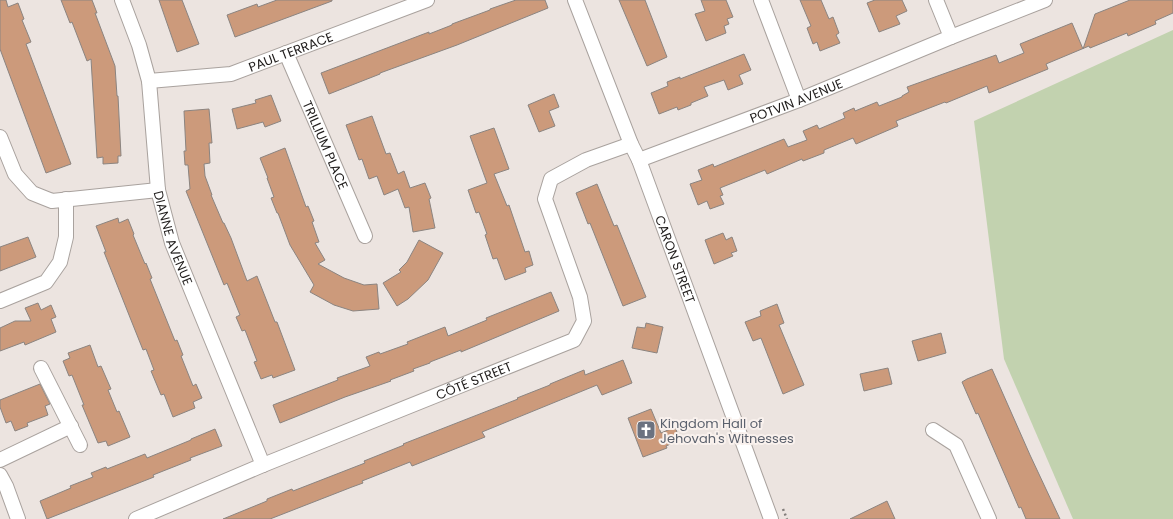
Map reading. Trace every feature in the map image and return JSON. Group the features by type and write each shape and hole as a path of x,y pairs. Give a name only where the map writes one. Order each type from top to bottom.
{"street":[{"name":"DIANNE AVENUE","path":"122,0 139,46 149,81 158,190 172,243 263,465"},
{"name":"PAUL TERRACE","path":"149,81 231,74 427,0"},
{"name":"CARON STREET","path":"576,0 631,144 639,160 771,519"},
{"path":"761,0 799,100"},
{"path":"936,0 951,37"},
{"name":"POTVIN AVENUE","path":"639,160 799,100 1045,0"},
{"name":"TRILLIUM PLACE","path":"286,53 365,236"},
{"path":"0,137 15,174 32,193 52,201 158,190"},
{"name":"CÔTÉ STREET","path":"136,519 263,465 574,340 584,321 580,297 545,199 551,179 586,160 631,144"},
{"path":"0,302 46,282 60,262 66,238 66,199"},
{"path":"42,368 80,445"},
{"path":"0,460 71,426"},
{"path":"933,430 956,445 989,519"},
{"path":"0,474 18,519"}],"green space":[{"path":"1173,30 1173,519 1073,519 1004,359 974,121"}],"building":[{"path":"0,0 6,0 8,7 18,3 24,19 22,20 31,42 26,44 71,164 46,173 0,49"},
{"path":"61,0 92,0 97,13 95,13 115,66 121,156 118,156 118,163 103,164 103,157 97,158 91,59 87,61 72,22 70,23"},
{"path":"159,0 182,0 199,44 177,52"},
{"path":"277,0 332,1 235,37 227,15 257,4 258,7"},
{"path":"516,0 545,0 548,8 329,94 321,73 429,32 429,34"},
{"path":"619,0 645,0 667,57 647,66"},
{"path":"701,0 726,0 733,17 727,19 729,24 724,26 726,33 706,41 695,14 705,11"},
{"path":"800,0 821,0 829,19 833,17 839,33 836,35 840,43 820,51 817,42 813,44 807,28 811,26"},
{"path":"875,0 902,0 907,11 896,16 900,24 879,32 867,3"},
{"path":"1130,0 1173,0 1173,13 1155,21 1156,24 1128,36 1127,33 1090,48 1089,46 1083,48 1095,14"},
{"path":"1072,23 1083,49 1046,64 1048,69 989,93 987,86 896,121 898,126 856,144 853,138 824,150 824,153 803,161 802,159 767,174 765,170 720,188 723,195 720,196 724,204 710,209 707,201 698,205 690,184 702,180 698,170 713,164 714,167 784,139 788,147 807,140 803,131 817,125 819,129 845,118 843,113 854,108 855,111 877,102 879,106 902,97 909,92 907,87 996,55 999,63 1024,53 1020,44"},
{"path":"744,54 751,70 739,75 743,84 728,90 724,80 704,87 708,96 678,110 677,107 659,114 651,93 668,86 667,82 680,77 680,79"},
{"path":"554,94 559,107 549,111 555,126 539,132 528,105"},
{"path":"271,95 281,121 265,127 263,122 237,129 232,109 256,103 255,100"},
{"path":"209,109 212,143 209,143 210,163 204,164 205,176 211,195 231,238 247,281 257,276 275,322 277,322 295,370 273,378 272,375 261,379 254,362 257,361 245,330 242,331 236,317 240,315 227,283 224,285 186,191 190,189 188,165 185,165 184,151 186,151 184,111"},
{"path":"372,116 386,154 390,153 398,174 404,171 410,188 425,183 431,198 429,199 435,228 413,232 409,207 405,208 398,189 384,195 377,176 369,179 362,159 359,160 346,125"},
{"path":"494,128 509,169 494,174 507,206 509,205 525,252 529,251 533,265 525,268 526,272 505,280 497,258 493,259 485,235 487,234 479,212 476,213 468,190 487,183 470,136"},
{"path":"285,148 306,207 308,206 314,221 312,222 319,242 315,243 325,260 318,264 344,278 364,285 377,284 379,309 353,311 334,305 310,292 314,285 290,245 271,198 274,197 260,158"},
{"path":"597,184 614,226 617,225 646,297 623,306 590,223 588,224 576,193"},
{"path":"118,218 119,223 128,219 175,341 177,340 183,355 181,356 193,386 196,384 202,398 193,402 195,408 173,417 164,394 161,395 151,371 154,370 146,349 143,350 104,252 106,252 96,226"},
{"path":"723,233 726,240 732,237 737,251 731,253 733,256 714,264 705,240"},
{"path":"28,237 36,257 0,271 0,247"},
{"path":"419,240 443,253 428,280 408,299 397,306 383,283 401,272 399,270 407,262"},
{"path":"551,292 559,311 461,352 461,350 413,369 414,371 390,380 391,381 345,397 280,423 273,405 370,366 366,357 379,352 380,354 408,344 407,342 445,327 448,336 487,320 486,318"},
{"path":"38,303 41,310 51,305 56,317 51,319 56,332 25,345 24,342 0,351 0,328 15,321 31,321 25,308"},
{"path":"777,304 784,323 779,325 804,385 783,394 761,338 753,341 745,322 761,316 760,311"},
{"path":"646,323 663,327 657,353 632,348 637,327 645,328"},
{"path":"941,333 946,353 918,361 912,341"},
{"path":"90,345 98,367 101,366 111,389 108,390 117,412 119,411 130,437 108,446 106,441 98,443 82,405 84,405 72,375 69,376 63,361 70,358 68,353"},
{"path":"623,360 632,383 602,395 597,385 482,432 485,437 412,466 410,462 362,481 363,483 270,519 223,519 292,489 293,491 365,463 364,461 404,445 403,444 518,399 517,398 584,370 585,375"},
{"path":"888,368 892,384 864,391 860,374"},
{"path":"992,369 1060,519 1026,519 1021,507 1019,508 978,413 976,414 962,382"},
{"path":"40,384 50,404 45,406 48,415 27,423 28,426 15,431 11,421 6,423 0,407 0,400"},
{"name":"Kingdom Hall of Jehovah's Witnesses","path":"651,409 661,433 675,427 680,440 666,446 667,448 643,457 628,418"},
{"path":"215,429 222,446 190,458 191,460 153,475 154,477 47,519 40,501 71,488 70,486 93,477 91,473 106,467 107,469 145,454 147,458"},
{"path":"887,501 895,519 850,519"}],"place":[{"name":"Kingdom Hall of Jehovah's Witnesses","path":"646,430"}]}
